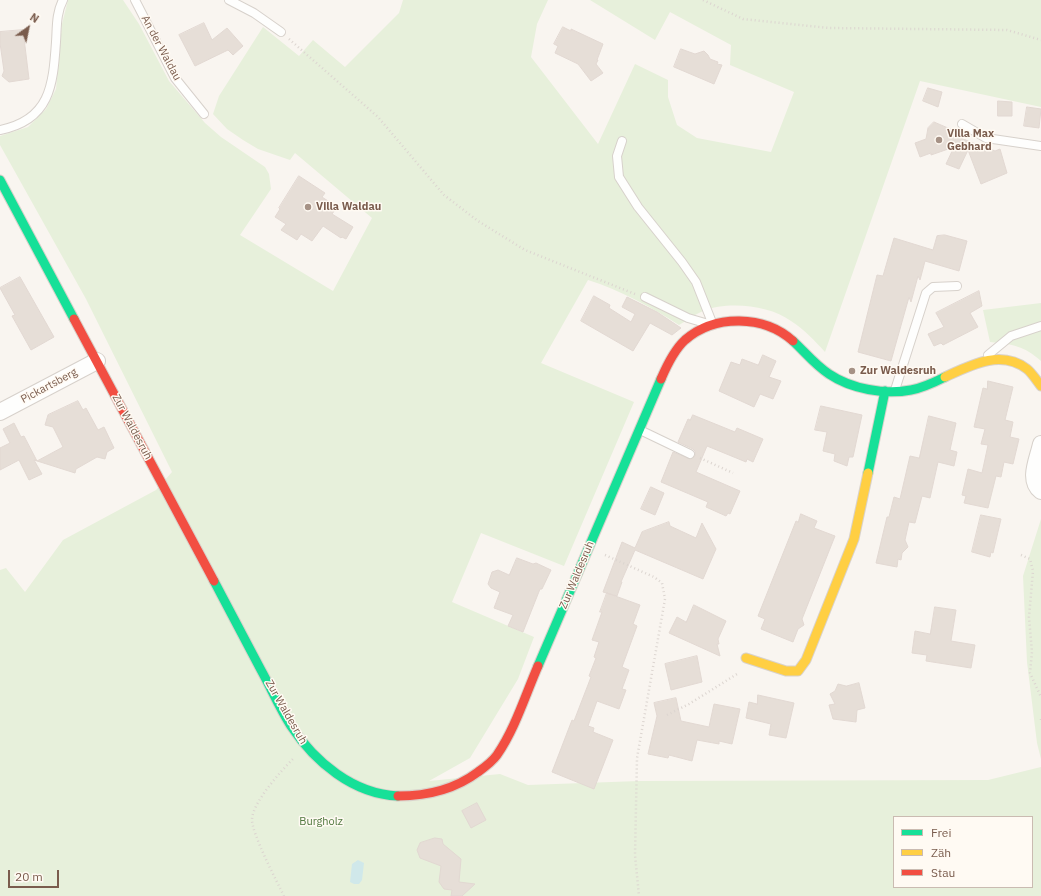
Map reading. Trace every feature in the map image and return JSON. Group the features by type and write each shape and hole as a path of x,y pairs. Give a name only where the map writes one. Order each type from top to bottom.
{"street":[{"name":"Zur Waldesruh","path":"0,180 288,719 306,747 320,761 338,775 358,786 378,794 416,797 434,794 451,788 482,769 495,756 506,741 666,367 674,352 686,340 700,331 727,321 743,320 758,322 774,328 789,337 824,370 836,379 865,388 890,391 918,388 980,361 993,358 1008,359 1019,363 1032,373 1041,386"},
{"name":"Pickartsberg","path":"0,412 97,361"},
{"path":"746,658 786,671 798,671 806,660 854,538 890,391"},
{"path":"1041,444 1033,478 1035,484 1041,491"}],"lane":[{"path":"0,130 22,124 33,116 47,98 54,68 57,18 63,0"},
{"name":"An der Waldau","path":"135,0 175,78 204,114"},
{"path":"229,0 254,13 281,32"},
{"path":"962,124 986,138 1041,146"},
{"path":"622,141 617,156 619,177 638,207 696,282 714,325"},
{"path":"890,391 926,292 933,287 957,286"},
{"path":"644,297 688,318 714,325"},
{"name":"Zur Waldesruh","path":"980,361 1011,336 1041,326"},
{"path":"639,430 690,454"}],"path":[{"path":"703,0 743,19 829,28 1007,30 1041,40"},
{"path":"281,32 378,117 444,195 478,221 525,250 644,297"},
{"path":"690,454 733,473"},
{"path":"588,548 654,576 662,583 665,599 637,758 635,855 639,896"},
{"path":"1021,555 1030,559 1033,571 1029,617 1032,652 1030,673 1041,697"},
{"path":"666,715 689,704 738,673 746,658"},
{"path":"284,896 254,833 252,819 258,802 279,773 306,747"}],"green space":[{"name":"Burgholz","path":"68,0 123,0 139,24 169,81 205,123 221,137 265,167 269,174 271,189 240,235 333,291 372,218 295,153 290,160 258,149 227,129 213,114 219,96 263,27 299,56 313,40 345,67 399,13 403,0 548,0 537,24 531,57 598,144 635,64 668,80 668,97 677,125 697,138 771,152 794,92 730,65 731,45 670,12 655,40 590,0 1041,0 1041,107 920,81 825,352 813,339 791,321 771,311 748,306 724,306 703,311 679,325 635,300 588,280 541,363 634,402 564,566 481,533 452,602 534,637 518,679 470,758 429,781 500,774 528,785 639,781 988,780 1041,767 1041,896 0,896 0,570 6,568 25,592 63,540 156,490 172,472 86,299 0,145 0,136 28,127 46,109 56,89 62,24"},
{"path":"1041,303 1041,361 1029,352 1018,347 990,342 983,310"},
{"path":"1041,519 1041,759 1037,743 1027,662 1023,576"}],"water":[{"path":"358,860 364,863 362,880 359,884 354,884 350,882 352,864"}],"building":[{"path":"204,23 212,40 227,28 243,46 233,55 228,50 195,66 179,35"},
{"path":"563,27 571,31 571,29 603,44 596,64 603,73 591,81 578,64 555,53 558,46 554,44"},
{"path":"23,30 29,79 9,82 2,76 4,71 0,32"},
{"path":"681,49 695,54 704,51 710,59 718,62 717,64 722,65 714,84 674,67"},
{"path":"928,88 942,92 938,107 923,101"},
{"path":"998,101 1012,102 1012,116 998,116"},
{"path":"1027,107 1041,109 1039,128 1024,126"},
{"path":"934,122 955,131 956,136 995,151 1000,149 1007,173 981,184 968,150 959,169 946,164 954,147 920,157 915,143 926,139 928,128"},
{"name":"Villa Waldau","path":"299,176 325,193 322,197 337,207 332,214 353,227 346,239 341,238 323,226 312,241 301,234 297,240 281,230 286,224 275,217"},
{"path":"945,235 967,241 959,271 925,261 920,280 918,276 911,302 909,297 891,361 858,352 877,275 883,276 894,238 933,250 937,236"},
{"path":"20,277 54,337 31,350 12,316 15,315 0,288"},
{"path":"979,291 982,306 970,313 978,327 943,345 941,343 934,346 928,334 944,327 936,313"},
{"path":"594,296 610,305 609,308 631,322 635,314 622,307 627,297 657,312 681,328 672,335 650,323 633,351 581,321"},
{"path":"763,355 776,361 769,377 781,381 773,399 760,394 754,407 719,391 731,362 740,365 742,359 758,365"},
{"path":"988,381 1013,387 1005,420 1013,422 1010,437 1019,439 1013,464 1004,462 1001,477 996,476 988,508 964,503 966,496 962,495 968,469 982,473 988,445 981,444 985,429 974,427 983,388 987,389"},
{"path":"78,401 83,410 86,408 98,430 104,427 114,448 107,452 105,459 97,457 76,469 75,473 37,461 63,447 53,427 45,425 48,415"},
{"path":"821,406 862,415 853,457 849,457 847,466 834,461 835,454 823,451 827,432 815,430"},
{"path":"693,415 735,432 737,428 763,439 753,462 747,459 746,462 707,446 696,472 740,491 730,514 728,513 726,516 706,507 708,502 661,482 673,452 690,459 695,456 695,451 693,449 678,442 688,419 690,420"},
{"path":"929,416 956,423 950,450 957,452 954,466 938,462 930,498 922,496 915,523 909,522 905,540 908,547 902,553 901,560 898,559 897,567 876,563 887,517 889,517 894,497 900,499 910,456 919,458"},
{"path":"14,423 21,437 24,436 37,461 34,460 42,474 29,480 19,460 0,470 0,448 10,443 3,429"},
{"path":"651,487 664,493 655,515 641,509"},
{"path":"801,514 817,521 814,528 835,536 802,619 804,625 798,629 793,642 761,629 765,619 758,616 796,521 798,522"},
{"path":"981,515 1001,519 993,553 991,552 990,557 972,552"},
{"path":"669,522 670,526 696,538 702,523 716,549 703,579 635,550 621,582 617,596 603,592 622,542 635,548 642,532"},
{"path":"517,558 533,564 536,563 551,570 542,589 540,589 523,632 508,626 513,615 494,608 500,592 491,588 488,584 492,572 498,570 509,575"},
{"path":"607,593 640,605 633,624 637,626 622,667 629,670 622,689 626,690 619,709 597,701 588,726 594,728 593,732 613,740 594,789 552,772 572,720 574,721 591,677 589,676 596,658 594,657 599,642 592,640"},
{"path":"694,605 726,621 718,639 719,644 717,644 720,656 669,633 677,617 686,622"},
{"path":"935,607 956,610 951,641 975,645 971,668 926,661 927,655 912,653 915,631 930,634"},
{"path":"697,656 702,682 671,690 665,664"},
{"path":"859,683 865,708 857,710 856,722 833,719 829,705 835,704 830,694 835,691 838,684 846,686"},
{"path":"758,695 794,703 786,738 769,735 771,724 746,718 749,702 757,704"},
{"path":"676,698 681,721 709,727 714,704 740,709 732,744 719,741 719,744 697,740 692,761 669,755 668,758 648,754 657,716 654,703"},
{"path":"477,803 486,820 471,828 462,811"},
{"path":"435,838 442,839 443,844 461,859 459,882 475,884 462,896 451,896 452,890 444,889 439,882 441,866 420,858 417,850 420,843"}],"traffic: fast":[{"path":"0,180 74,319"},
{"path":"793,341 824,370 847,384 868,390 890,392 911,390 920,388 945,377"},
{"path":"538,666 661,379"},
{"path":"868,473 885,391"},
{"path":"214,581 283,713 291,726 312,752 337,774 351,782 381,794 398,796"}],"traffic: slow":[{"path":"945,377 986,361 1007,360 1017,363 1027,369 1041,386"},
{"path":"746,658 786,671 798,671 806,660 854,539 868,473"}],"traffic: jam":[{"path":"74,319 214,581"},
{"path":"661,379 677,348 685,340 710,326 725,322 754,322 781,332 793,341"},
{"path":"398,796 419,795 450,788 469,778 491,762 497,755 509,734 538,666"}],"place":[{"name":"Villa Max Gebhard","path":"939,140"},
{"name":"Villa Waldau","path":"308,207"},
{"name":"Zur Waldesruh","path":"852,371"}]}
